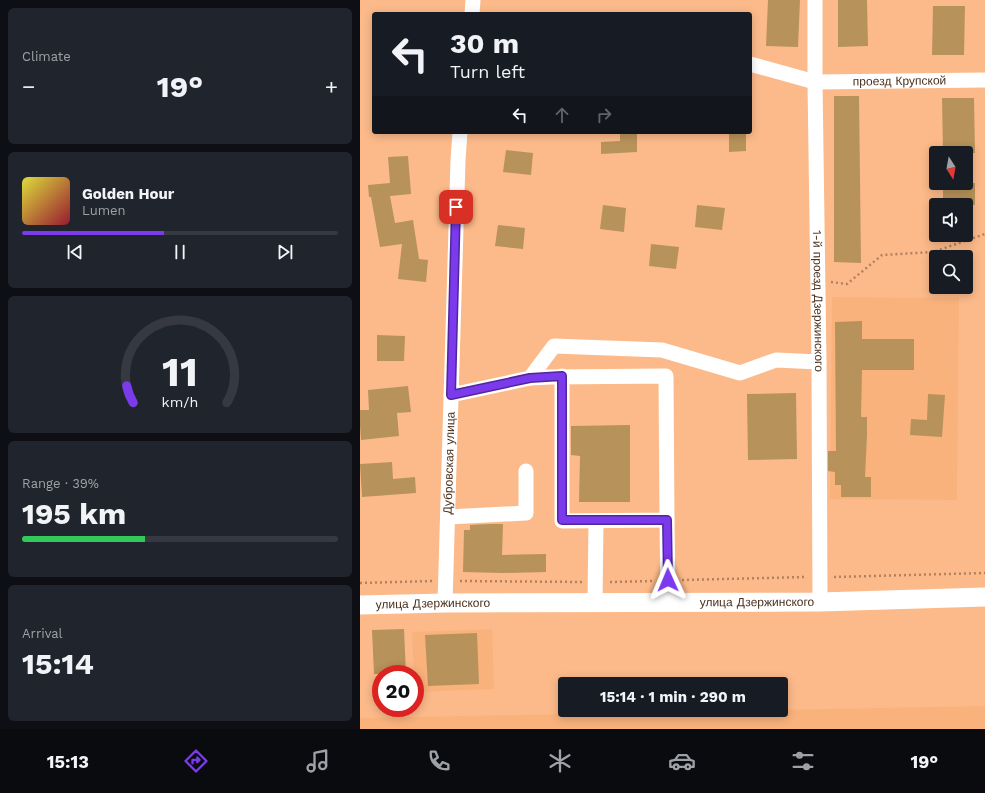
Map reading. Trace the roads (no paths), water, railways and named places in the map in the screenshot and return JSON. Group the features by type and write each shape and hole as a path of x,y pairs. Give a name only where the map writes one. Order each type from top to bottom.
{"main road":[{"name":"улица Дзержинского","path":"360,606 445,603 820,602 985,597"}],"street":[{"path":"472,12 473,0"},
{"name":"1-й проезд Дзержинского","path":"815,0 820,602"},
{"name":"проезд Крупской","path":"752,65 815,82 985,80"},
{"name":"Дубровская улица","path":"445,603 460,134"},
{"path":"530,378 554,346 662,350 740,373 776,360 819,362"},
{"path":"451,395 530,378 562,376 666,376 668,602"},
{"path":"562,376 562,520 667,520"},
{"path":"448,517 526,513 526,471"},
{"path":"595,602 596,520"}]}
